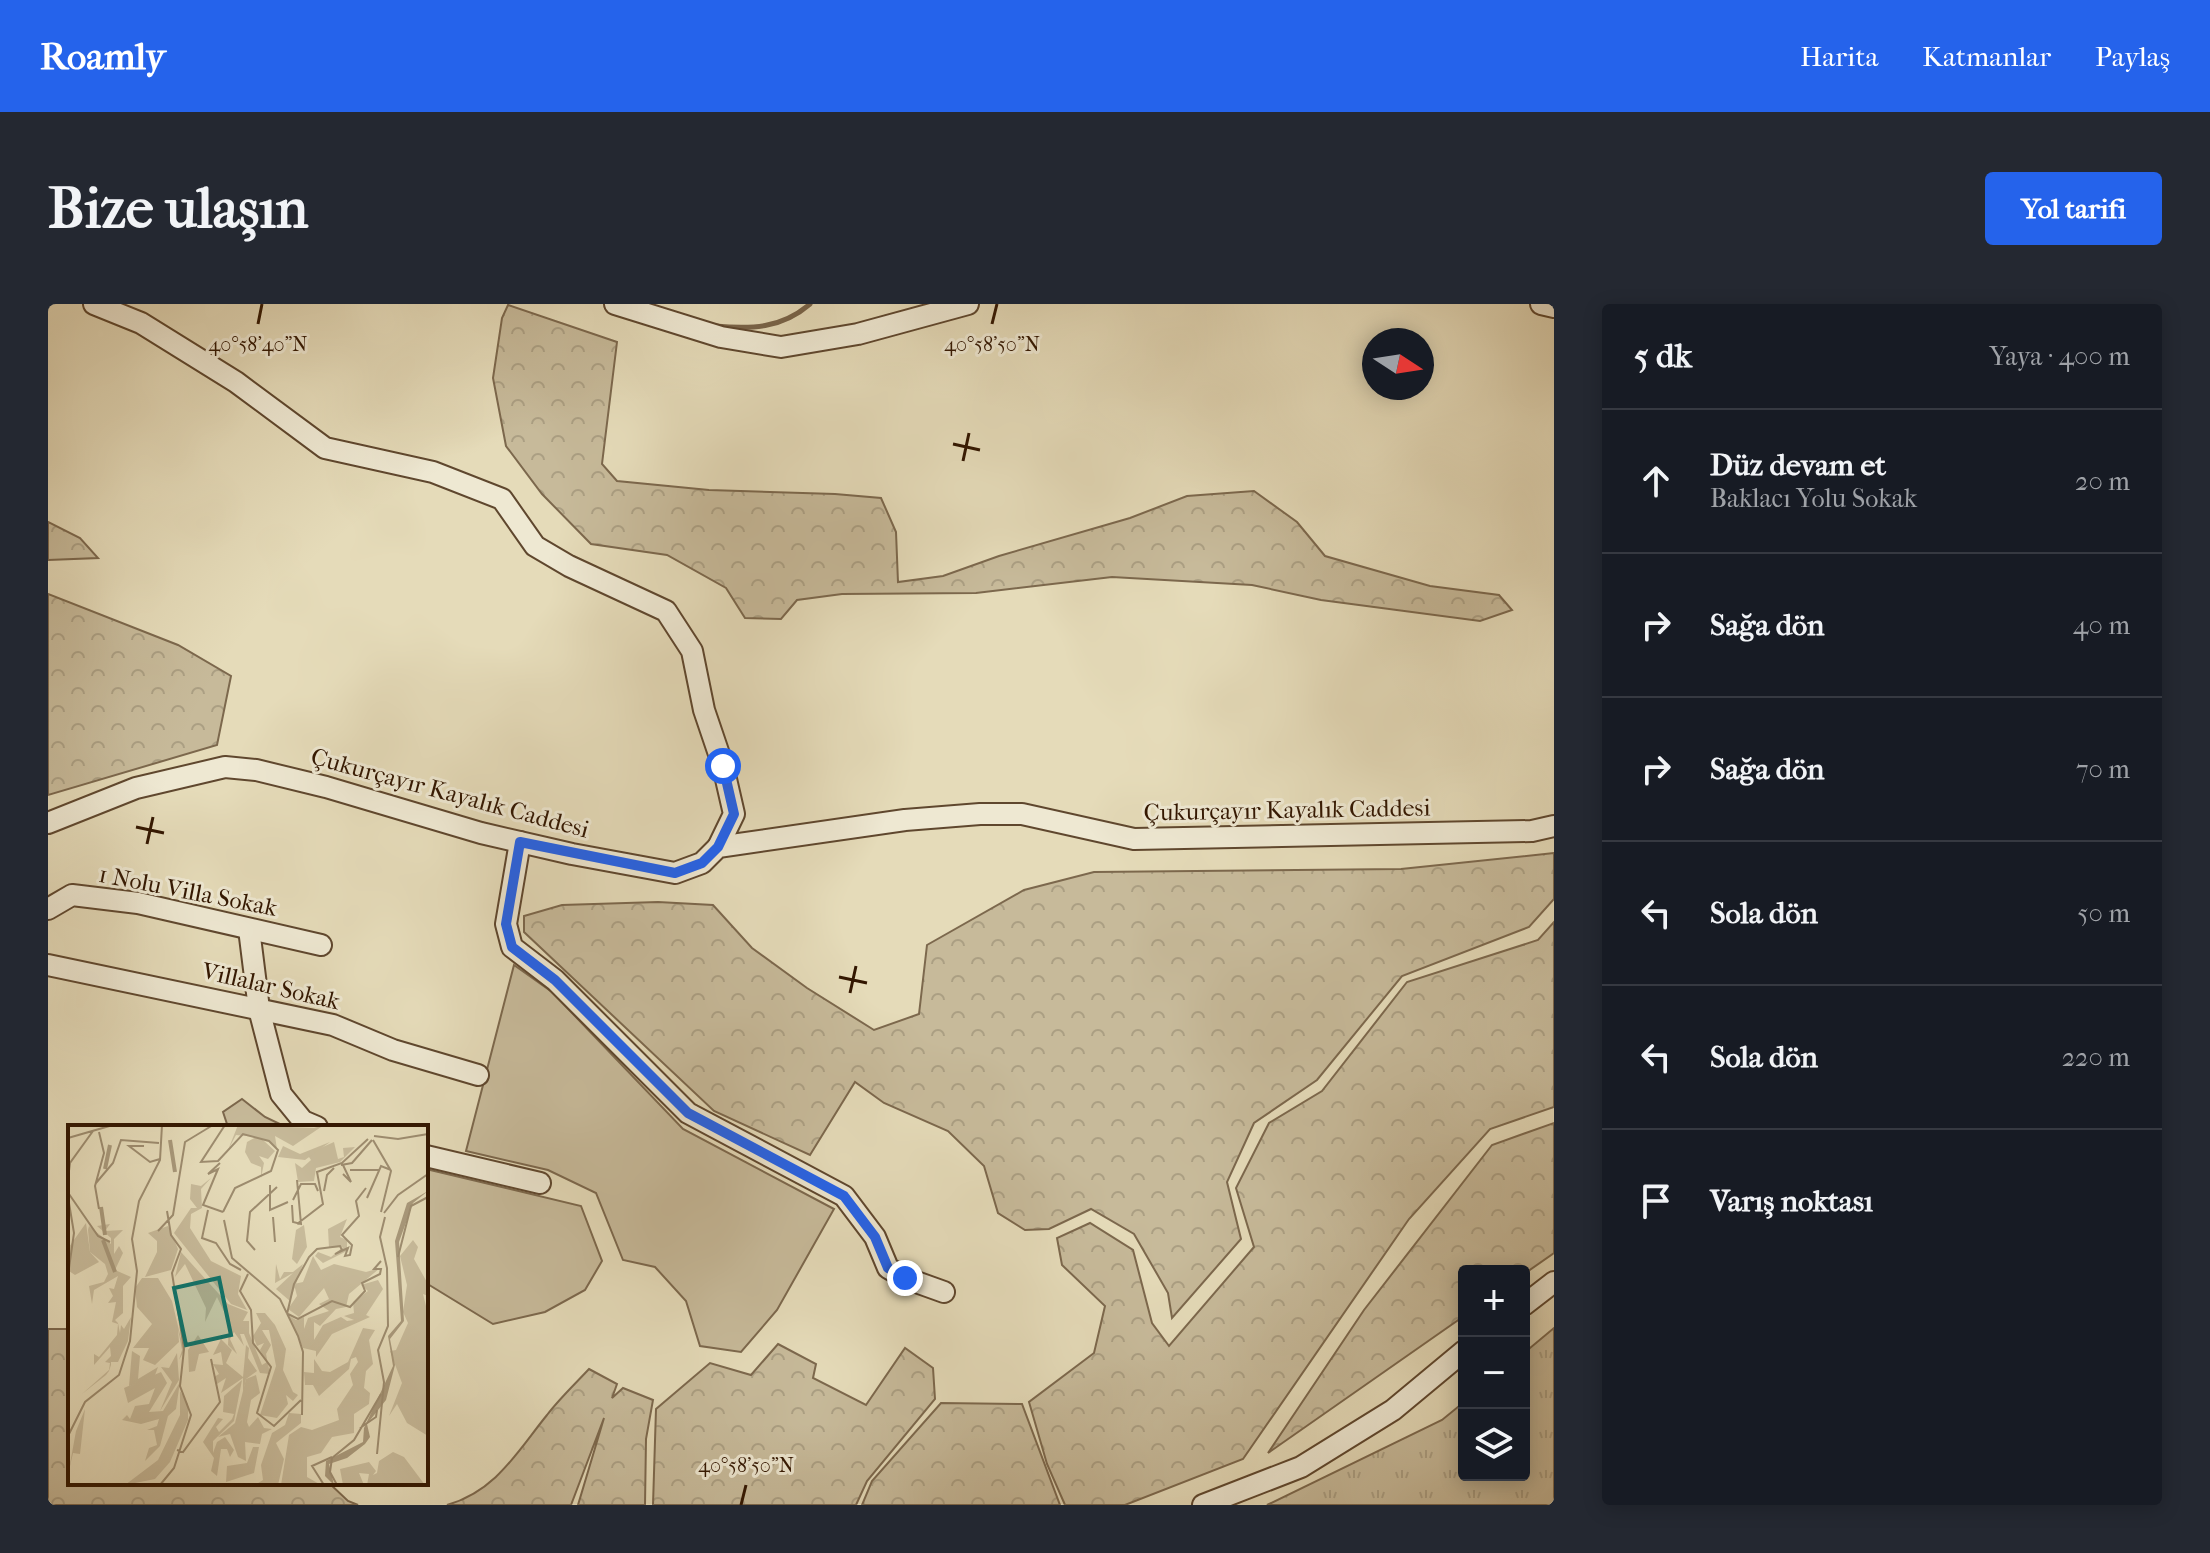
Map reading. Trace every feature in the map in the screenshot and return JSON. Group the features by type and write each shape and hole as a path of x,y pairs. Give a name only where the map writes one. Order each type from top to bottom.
{"street":[{"path":"94,304 141,323 236,382 325,448 433,472 502,499 535,546 569,566 666,611 692,651 704,710 723,766 734,814 718,847"},
{"path":"615,304 721,337 781,347 858,334 968,304"},
{"path":"1541,304 1554,307"},
{"name":"Çukurçayır Kayalık Caddesi","path":"48,823 136,788 225,767 256,770 326,787 481,833 675,873 702,863 718,847 905,820 980,814 1022,814 1134,839 1532,831 1554,826"},
{"path":"520,842 506,924 512,947 555,980 688,1113 844,1196 875,1237 888,1268 905,1278 944,1292"},
{"name":"1 Nolu Villa Sokak","path":"48,909 72,895 138,903 321,945"},
{"path":"249,929 259,1009 281,1094 310,1124"},
{"name":"Villalar Sokak","path":"48,965 333,1025 393,1050 478,1075"},
{"path":"428,1156 540,1183"},
{"path":"1530,1300 1554,1282"},
{"path":"1203,1505 1301,1467 1393,1410 1458,1356"}],"green space":[{"path":"508,305 617,342 602,464 617,481 709,490 881,498 896,532 898,582 943,576 999,556 1130,518 1187,496 1254,491 1297,522 1325,556 1430,586 1499,595 1512,610 1480,621 1321,600 1252,585 1112,577 976,593 842,594 797,600 781,619 745,618 726,588 667,555 591,544 542,494 506,446 493,378 502,318"},
{"path":"48,522 80,538 98,558 48,560"},
{"path":"48,594 178,645 231,676 217,745 48,795"},
{"path":"1554,853 1554,899 1529,927 1402,976 1317,1080 1254,1123 1227,1182 1241,1239 1172,1318 1168,1293 1134,1234 1091,1209 1049,1229 1025,1230 998,1213 984,1166 948,1131 884,1103 855,1082 810,1155 714,1111 524,932 524,916 562,905 658,902 713,905 752,948 807,988 874,1030 919,1014 927,945 1024,890 1094,872 1401,869"},
{"path":"1554,922 1554,1107 1490,1129 1409,1219 1243,1459 1125,1505 1065,1505 1047,1464 1029,1402 1094,1353 1105,1306 1062,1265 1057,1238 1090,1223 1133,1250 1152,1323 1169,1346 1254,1247 1236,1188 1269,1123 1322,1091 1407,982 1538,940"},
{"path":"514,965 552,992 683,1129 834,1209 777,1310 741,1352 700,1346 686,1301 655,1267 623,1260 596,1193 548,1170 466,1151"},
{"path":"242,1099 265,1117 282,1125 227,1125 223,1112"},
{"path":"1554,1123 1554,1253 1530,1270 1530,1265 1458,1265 1458,1320 1268,1453 1364,1310 1492,1145"},
{"path":"428,1169 581,1206 602,1261 585,1290 545,1312 493,1324 428,1284"},
{"path":"1554,1328 1554,1505 1267,1505 1442,1420 1458,1407 1458,1481 1530,1481 1530,1348"},
{"path":"48,1329 68,1329 68,1485 331,1485 348,1501 358,1505 48,1505"},
{"path":"778,1344 816,1364 813,1378 866,1405 905,1348 933,1368 935,1399 867,1481 856,1505 653,1505 656,1409 710,1363 751,1375"},
{"path":"589,1369 617,1384 612,1398 623,1388 653,1400 646,1439 645,1505 578,1505 604,1418 571,1505 447,1505 479,1490 504,1469"},
{"path":"941,1403 1022,1404 1060,1505 862,1505 872,1481"}],"waterway":[{"path":"715,326 765,326 788,318 810,304"}],"route":[{"path":"723,766 734,814 718,847 702,863 675,873 520,842 506,924 512,947 555,980 688,1113 844,1196 875,1237 888,1268 905,1278"}]}
